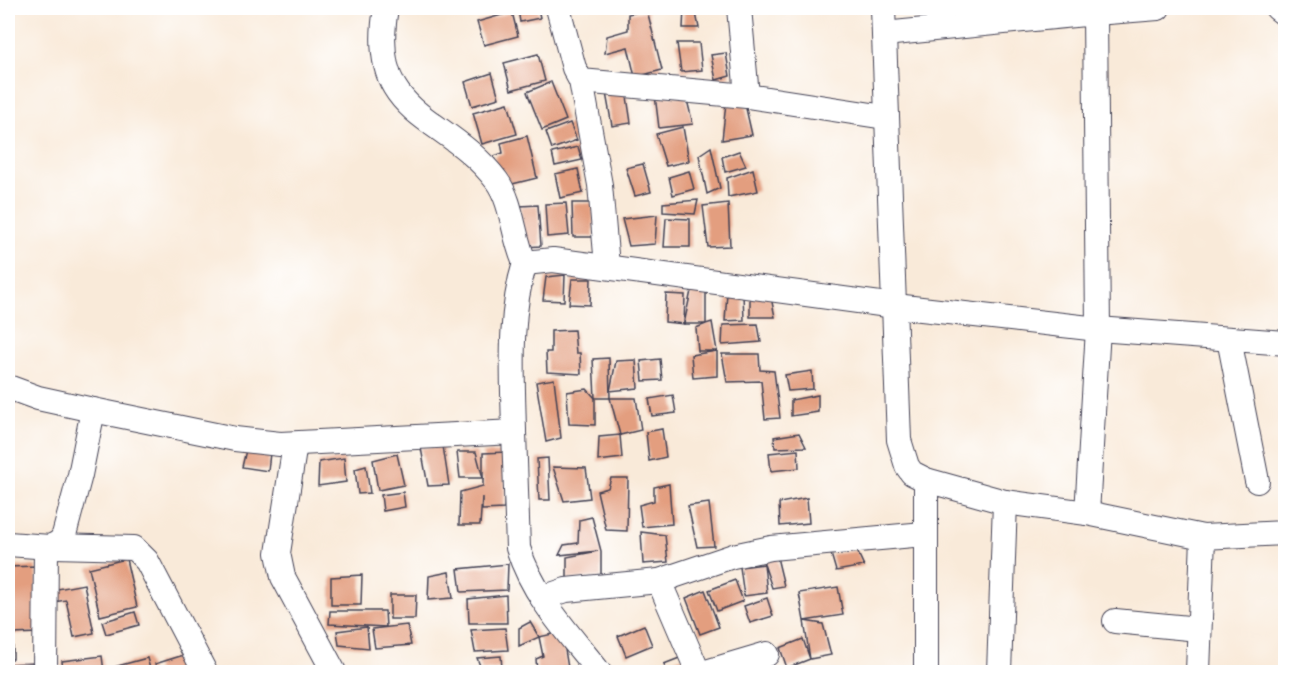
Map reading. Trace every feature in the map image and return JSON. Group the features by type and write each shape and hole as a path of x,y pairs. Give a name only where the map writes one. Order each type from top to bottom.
{"street":[{"path":"386,8 383,55 391,84 413,111 453,139 498,182 505,197 517,246 525,263 519,286 515,324 514,425 518,548 527,574 554,594 599,672"},
{"path":"558,8 574,68 581,81 600,185 607,266"},
{"path":"739,8 747,96"},
{"path":"883,8 885,117 895,306 899,440 912,473 926,480 1005,502 1086,513 1203,537 1286,533"},
{"path":"884,34 1158,8"},
{"path":"1277,8 1286,15"},
{"path":"1086,513 1098,329 1095,13"},
{"path":"581,81 747,96 885,117"},
{"path":"525,263 553,260 895,306 1098,329 1286,343"},
{"path":"1229,339 1257,481"},
{"path":"8,387 38,398 235,439 295,444 514,425"},
{"path":"50,547 62,539 72,507 93,410"},
{"path":"295,444 278,553 284,578 334,672"},
{"path":"926,480 924,534 926,672"},
{"path":"999,672 1005,502"},
{"path":"554,594 659,581 733,556 771,548 924,534"},
{"path":"1198,672 1203,537"},
{"path":"8,544 134,548 147,561 205,672"},
{"path":"45,672 50,547"},
{"path":"659,581 698,672"},
{"path":"1115,621 1199,629"},
{"path":"706,672 767,654"}],"building":[{"path":"496,8 538,8 540,18 520,22 518,9 497,13"},
{"path":"684,8 695,8 699,28 683,28"},
{"path":"647,10 662,70 635,77 628,47 605,53 607,36 628,30 628,14"},
{"path":"512,12 518,36 484,45 477,22"},
{"path":"677,43 699,43 702,70 681,72"},
{"path":"726,53 730,76 716,80 711,55"},
{"path":"538,54 545,81 511,90 504,63"},
{"path":"492,73 499,98 472,106 465,82"},
{"path":"551,82 566,120 542,130 527,92"},
{"path":"626,90 631,123 612,126 606,93"},
{"path":"655,95 686,96 693,124 659,128"},
{"path":"508,103 517,134 482,144 473,113"},
{"path":"726,103 745,104 752,135 722,140"},
{"path":"570,123 577,140 552,149 546,132"},
{"path":"683,127 689,161 666,166 656,134"},
{"path":"527,136 537,178 508,185 504,170 497,172 494,156 503,153 501,143"},
{"path":"578,147 582,160 555,166 552,153"},
{"path":"711,147 720,188 707,194 699,155"},
{"path":"739,151 746,166 725,172 722,157"},
{"path":"643,164 651,192 635,196 626,168"},
{"path":"578,169 583,193 560,198 555,174"},
{"path":"753,169 758,191 728,197 727,178"},
{"path":"689,171 694,189 673,195 669,177"},
{"path":"698,200 695,214 663,212 663,203"},
{"path":"566,203 569,235 547,237 545,204"},
{"path":"572,203 593,203 594,237 573,237"},
{"path":"728,203 730,246 708,247 703,206"},
{"path":"538,205 541,246 524,247 520,206"},
{"path":"657,215 655,244 629,246 622,219"},
{"path":"666,218 690,219 690,247 664,247"},
{"path":"565,275 564,301 543,300 546,277"},
{"path":"572,279 591,279 590,305 569,304"},
{"path":"692,286 706,289 706,324 684,324"},
{"path":"727,293 743,294 744,320 725,321"},
{"path":"666,294 685,295 684,324 665,322"},
{"path":"750,295 771,297 775,317 750,317"},
{"path":"712,322 717,351 698,351 696,328"},
{"path":"758,324 761,342 722,345 723,325"},
{"path":"574,330 576,353 580,353 581,374 547,372 546,352 551,352 551,331"},
{"path":"717,351 717,376 693,378 691,355"},
{"path":"722,354 759,354 760,370 774,371 780,418 765,419 761,381 727,382"},
{"path":"609,358 610,398 595,398 593,359"},
{"path":"660,359 662,380 643,381 641,361"},
{"path":"636,360 638,388 610,391 616,361"},
{"path":"812,371 813,389 788,391 785,375"},
{"path":"554,379 561,438 546,442 536,382"},
{"path":"587,389 595,398 595,425 569,424 567,392"},
{"path":"673,395 676,413 652,416 649,399"},
{"path":"818,395 818,412 791,416 791,400"},
{"path":"610,398 636,398 641,430 620,435"},
{"path":"662,429 666,457 649,461 646,432"},
{"path":"799,433 806,447 775,448 774,437"},
{"path":"620,435 622,458 598,461 599,437"},
{"path":"443,446 449,485 428,486 421,448"},
{"path":"246,450 270,453 268,471 242,467"},
{"path":"798,450 799,468 771,471 769,453"},
{"path":"457,452 476,452 483,478 460,478"},
{"path":"507,452 504,509 482,510 482,497 480,525 459,525 460,492 483,486 483,453"},
{"path":"397,454 404,485 378,490 373,460"},
{"path":"344,458 346,482 318,486 319,462"},
{"path":"548,458 550,500 539,500 537,459"},
{"path":"366,466 370,493 358,494 355,469"},
{"path":"553,467 586,468 590,498 564,501"},
{"path":"611,478 628,478 627,531 606,530 597,491 608,488"},
{"path":"669,484 672,524 642,527 639,505 654,501 654,487"},
{"path":"403,492 405,507 383,511 381,495"},
{"path":"807,498 809,523 780,526 779,503"},
{"path":"709,503 714,546 697,547 688,506"},
{"path":"592,517 601,551 601,577 567,580 567,557 598,551 559,555 564,545 578,543 579,520"},
{"path":"641,532 665,535 668,562 643,564"},
{"path":"857,551 864,566 836,571 831,554"},
{"path":"776,553 784,586 772,588 762,557"},
{"path":"126,559 137,607 100,616 89,568"},
{"path":"508,564 507,590 461,592 458,569"},
{"path":"764,564 767,593 744,596 740,567"},
{"path":"36,566 38,633 13,634 13,659 8,659 8,567"},
{"path":"449,572 453,598 428,600 429,576"},
{"path":"362,575 361,605 331,605 331,577"},
{"path":"735,580 743,601 717,611 709,590"},
{"path":"84,584 94,633 74,637 66,600 54,602 52,590"},
{"path":"838,587 843,615 804,621 799,593"},
{"path":"705,590 719,627 700,634 686,598"},
{"path":"390,595 416,595 415,619 390,619"},
{"path":"506,595 507,623 469,623 468,599"},
{"path":"767,598 773,616 750,623 744,606"},
{"path":"330,611 385,611 386,627 329,624"},
{"path":"135,612 139,625 106,634 102,622"},
{"path":"804,621 823,624 831,655 810,659"},
{"path":"530,622 539,637 519,646 519,628"},
{"path":"407,625 411,645 375,648 372,629"},
{"path":"644,625 652,645 626,656 618,636"},
{"path":"367,627 369,648 339,645 337,631"},
{"path":"505,628 508,650 475,652 471,630"},
{"path":"557,633 565,650 568,668 537,672 536,659 543,656 539,637"},
{"path":"803,639 810,659 787,668 780,648"},
{"path":"187,654 193,672 157,672 155,664"},
{"path":"102,656 104,672 63,672 62,661"},
{"path":"501,656 502,668 482,671 477,658"},
{"path":"682,657 689,672 667,672 664,664"},
{"path":"147,658 151,672 116,672 114,667"},
{"path":"771,661 773,672 743,672"},
{"path":"34,663 35,672 8,672 8,664"}]}
